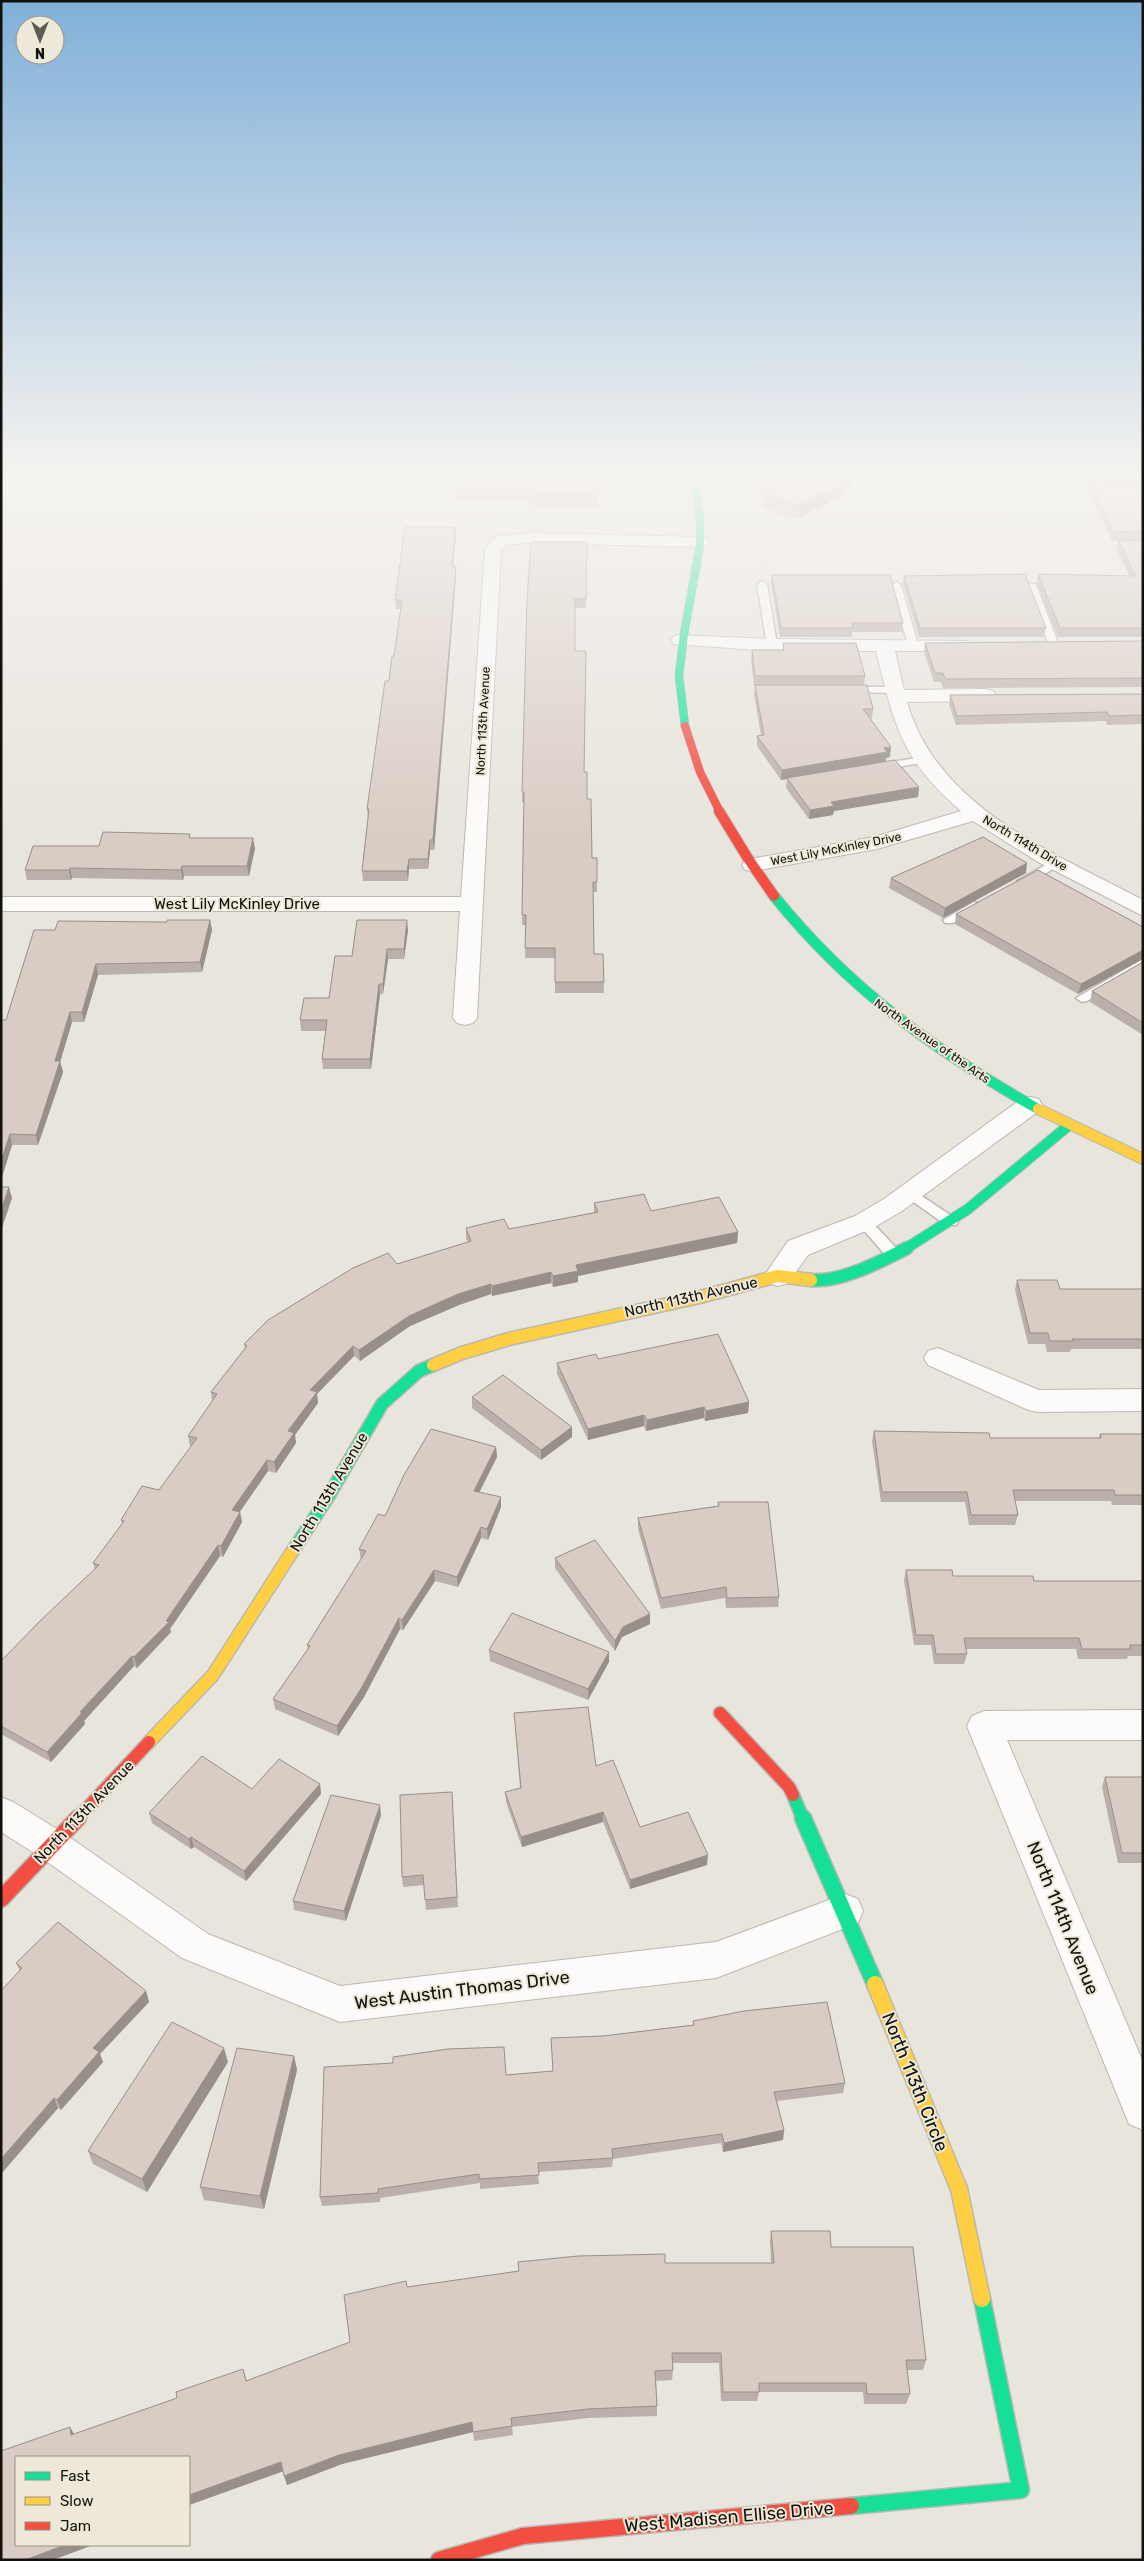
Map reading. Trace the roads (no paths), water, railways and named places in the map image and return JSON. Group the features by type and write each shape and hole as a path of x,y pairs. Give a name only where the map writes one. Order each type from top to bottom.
{"street":[{"name":"North 113th Avenue","path":"465,1018 490,596"},
{"name":"North Avenue of the Arts","path":"690,596 680,640 678,693 689,743 713,798 753,865 809,939 857,986 951,1057 1068,1126 1143,1159"},
{"path":"680,640 772,645 979,645"},
{"path":"1035,645 1074,644"},
{"name":"North 114th Drive","path":"884,645 906,727 924,760 952,792 976,813 1012,837 1143,909"},
{"path":"896,693 1005,695"},
{"name":"West Lily McKinley Drive","path":"753,865 877,843 976,813"},
{"name":"West Lily McKinley Drive","path":"2,906 473,904"},
{"name":"North 113th Avenue","path":"778,1276 798,1248 864,1222 910,1193 1030,1105"},
{"name":"North 113th Avenue","path":"1,1899 213,1675 328,1496 382,1404 419,1371 462,1353 509,1338 700,1297 778,1276 823,1282 894,1255 951,1222 1068,1126"},
{"path":"938,1358 1036,1401 1143,1400"},
{"name":"North 113th Circle","path":"720,1712 789,1787 845,1912 959,2188 1021,2490"},
{"name":"North 114th Avenue","path":"1143,1725 984,1726 1143,2110"},
{"name":"West Austin Thomas Drive","path":"1,1812 52,1845 195,1946 340,2004 716,1960 845,1912"},
{"name":"West Madisen Ellise Drive","path":"439,2560 523,2536 1021,2490"}],"lane":[{"path":"764,596 772,645"},
{"path":"899,596 913,645"},
{"path":"1036,596 1054,645"},
{"path":"838,690 896,693"},
{"path":"869,769 924,760"},
{"path":"1016,884 1058,862"},
{"path":"949,920 982,902"},
{"path":"1082,998 1143,963"},
{"path":"910,1193 951,1222"},
{"path":"864,1222 894,1255"}]}
